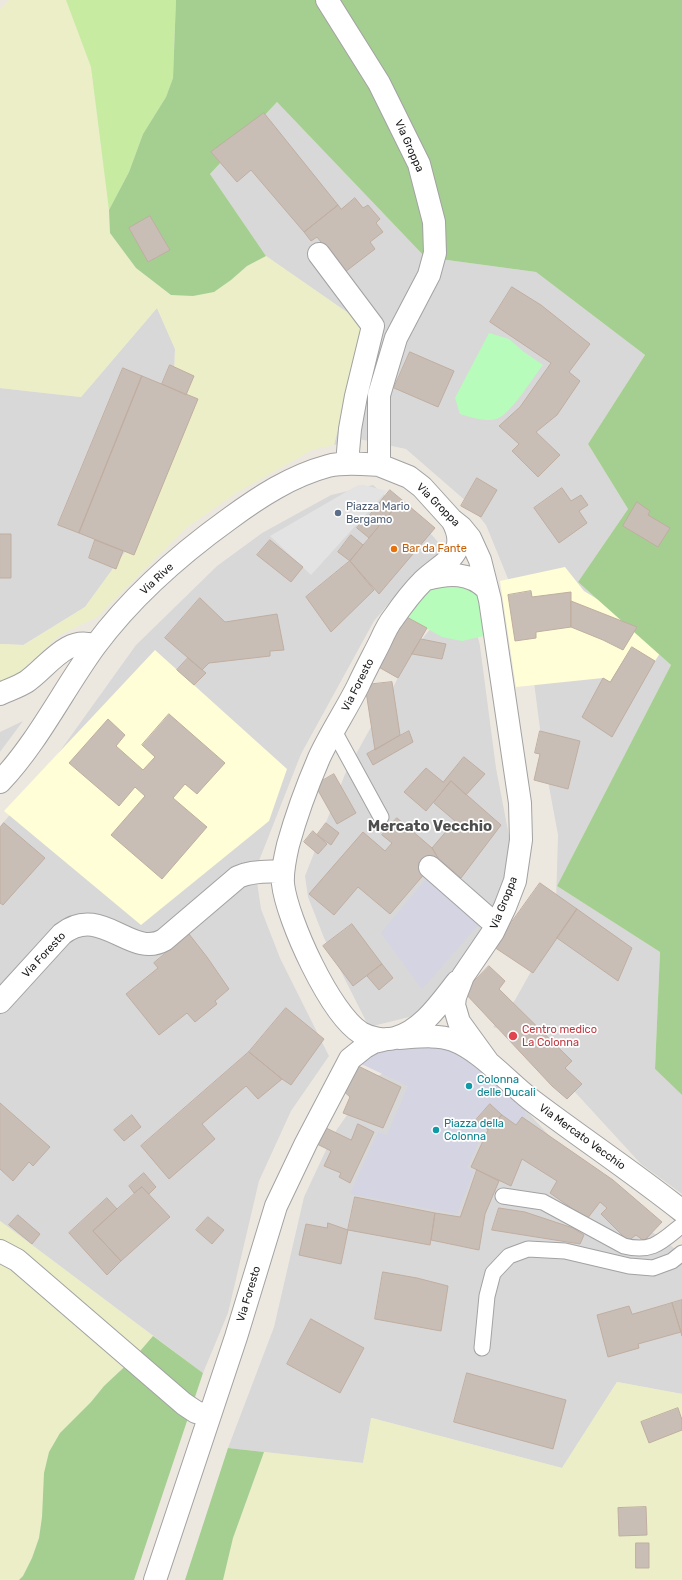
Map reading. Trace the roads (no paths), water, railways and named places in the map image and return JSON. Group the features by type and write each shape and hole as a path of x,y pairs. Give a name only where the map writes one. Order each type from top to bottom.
{"street":[{"name":"Via Groppa","path":"328,0 379,83 420,164 434,222 435,252 429,275 396,338 379,395 379,465 409,477 432,497 451,519 461,527 470,538 475,549 487,589 495,628 520,802 521,840 516,881 496,926 463,976 419,1026 407,1033 391,1039"},
{"path":"319,254 373,326 352,416 347,463"},
{"name":"Via Rive","path":"0,782 25,752 95,646 117,618 138,596 185,553 218,527 279,486 328,466 347,463 379,465"},
{"name":"Via Foresto","path":"391,1039 375,1038 360,1032 351,1025 339,1011 324,986 295,929 286,898 283,872 285,859 296,822 320,758 392,619 416,588 447,562 457,548 459,540 458,534 451,519"},
{"path":"424,580 447,574 460,574 481,582 487,589"},
{"path":"0,694 26,682 63,650 81,644 95,646"},
{"path":"430,867 496,926"},
{"name":"Via Foresto","path":"0,1002 62,934 70,928 88,924 98,926 146,945 152,945 164,940 238,877 257,872 283,872"},
{"name":"Via Groppa","path":"463,976 455,997 454,1005 456,1014 488,1062"},
{"path":"339,1011 350,1040 350,1059"},
{"name":"Via Mercato Vecchio","path":"391,1039 441,1037 462,1044 488,1062 529,1098 682,1211"},
{"name":"Via Foresto","path":"155,1580 236,1337 276,1206 306,1143 350,1059 365,1047 391,1039"},
{"path":"0,1251 17,1260 184,1404 196,1412 209,1416"}],"lane":[{"path":"334,730 381,817"},
{"path":"503,1196 543,1202 624,1246 638,1250 649,1248 657,1244 682,1225"},
{"path":"482,1348 487,1296 493,1273 509,1256 528,1249 565,1251 629,1266 653,1268 672,1261 682,1253"}],"place":[{"name":"Piazza Mario Bergamo","path":"338,513"},
{"name":"Bar da Fante","path":"394,549"},
{"name":"Centro medico La Colonna","path":"513,1036"},
{"name":"Colonna delle Ducali","path":"469,1086"},
{"name":"Piazza della Colonna","path":"436,1130"}],"district":[{"name":"Mercato Vecchio","path":"430,827"}]}
